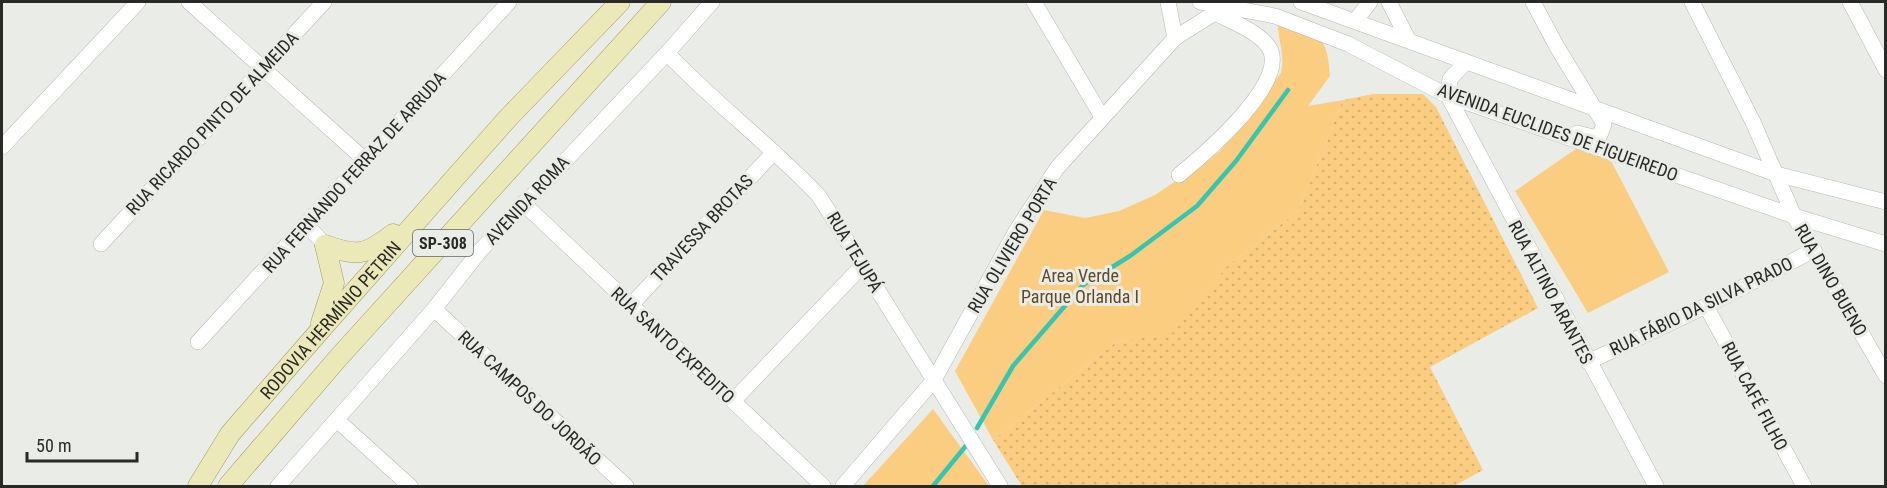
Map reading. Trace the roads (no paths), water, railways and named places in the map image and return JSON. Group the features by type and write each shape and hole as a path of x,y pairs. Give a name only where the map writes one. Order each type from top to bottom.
{"main road":[{"name":"RODOVIA HERMÍNIO PETRIN","path":"198,486 230,434 316,334 508,118 620,2"},
{"name":"SP-308","path":"228,486 339,357 662,2"},
{"path":"325,245 345,252 371,251 435,200"},
{"path":"316,334 334,283 325,245"}],"street":[{"path":"2,147 138,2"},
{"path":"189,2 365,160"},
{"name":"RUA RICARDO PINTO DE ALMEIDA","path":"101,244 324,2"},
{"name":"RUA FERNANDO FERRAZ DE ARRUDA","path":"198,342 509,2"},
{"name":"AVENIDA ROMA","path":"278,486 338,421 434,309 479,252 667,53 712,2"},
{"path":"1034,2 1102,117"},
{"path":"1168,2 1174,38"},
{"name":"AVENIDA EUCLIDES DE FIGUEIREDO","path":"1200,2 1219,10 1275,16 1348,44 1449,96 1794,216 1886,244"},
{"name":"AVENIDA EUCLIDES DE FIGUEIREDO","path":"1301,2 1776,174 1886,202"},
{"path":"1355,21 1370,2"},
{"path":"1389,2 1409,41"},
{"path":"1512,119 1537,122 1593,137 1600,135 1604,124 1557,47 1533,2"},
{"name":"RUA DINO BUENO","path":"1692,2 1753,122 1794,216 1886,376"},
{"path":"1850,2 1886,70"},
{"path":"1179,174 1213,148 1238,121 1270,74 1272,56 1268,47 1257,35 1219,10"},
{"name":"RUA OLIVIERO PORTA","path":"843,486 934,380 1016,231 1057,168 1174,38 1219,10"},
{"name":"RUA TEJUPÁ","path":"667,53 692,79 774,152 819,196 1000,486"},
{"path":"1449,96 1450,79 1465,63"},
{"name":"RUA ALTINO ARANTES","path":"1449,96 1588,362 1656,486"},
{"name":"TRAVESSA BROTAS","path":"631,305 774,152"},
{"name":"RUA SANTO EXPEDITO","path":"524,203 823,486"},
{"path":"306,224 325,245"},
{"name":"RUA FÁBIO DA SILVA PRADO","path":"1588,362 1706,306 1814,250"},
{"path":"733,401 862,266"},
{"name":"RUA CAFÉ FILHO","path":"1706,306 1804,486"},
{"name":"RUA CAMPOS DO JORDÃO","path":"434,309 626,486"},
{"path":"338,421 410,486"}],"waterway":[{"path":"977,428 1013,366 1083,285 1130,256 1197,206 1236,161 1288,90"},
{"path":"933,486 969,442"}],"park label":[{"name":"Area Verde Parque Orlanda I","path":"1080,285"}]}
